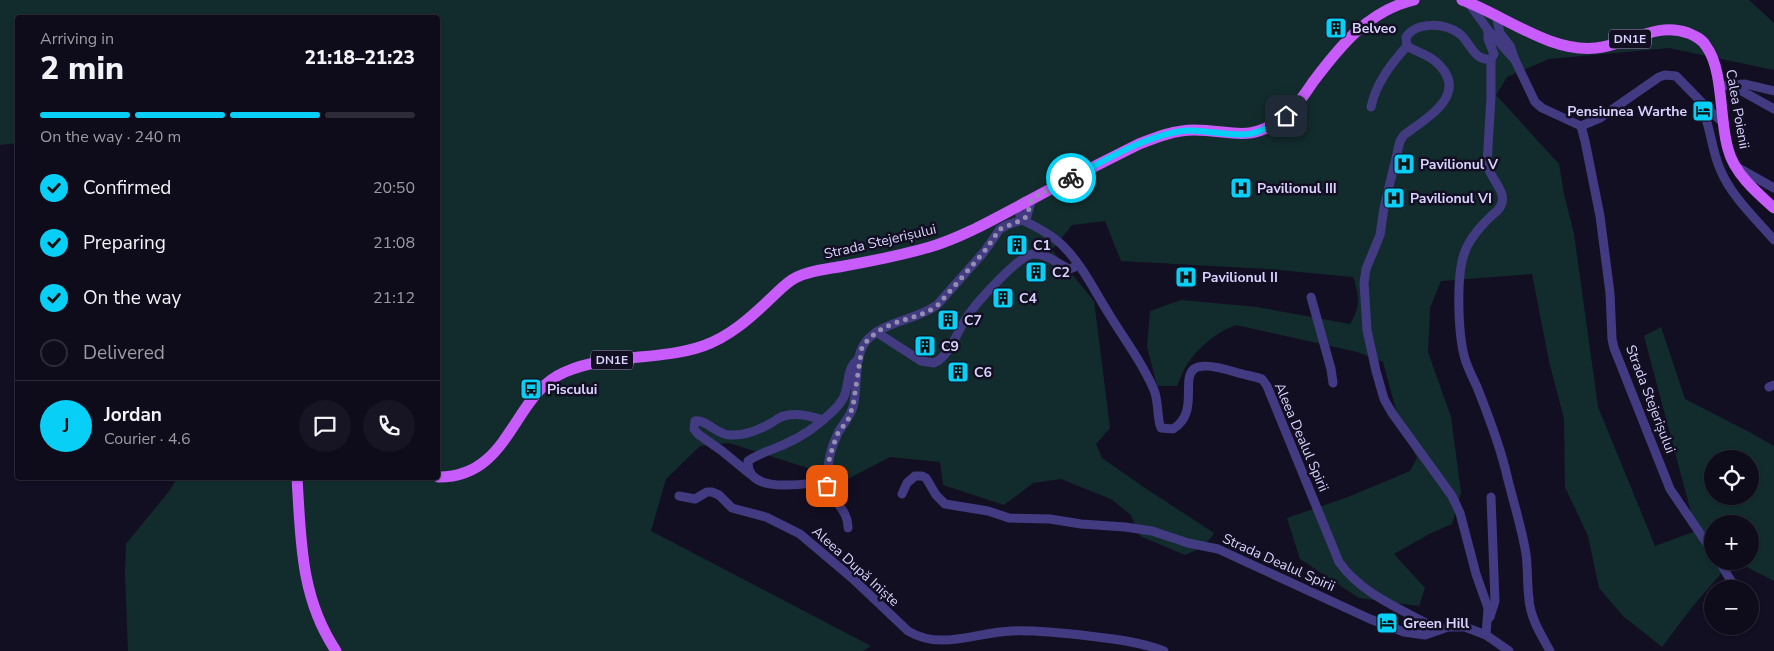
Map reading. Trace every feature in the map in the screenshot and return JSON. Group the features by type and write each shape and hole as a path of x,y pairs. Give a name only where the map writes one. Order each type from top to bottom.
{"main road":[{"name":"Strada Stejerișului","path":"440,477 451,476 470,470 490,456 507,438 539,391 560,374 588,364 676,352 703,346 730,333 795,278 816,271 876,260 930,247 951,239 1139,144 1164,134 1194,130 1248,134 1267,128 1286,116 1359,28 1383,11 1414,0"},
{"name":"Calea Poienii","path":"1465,1 1538,35 1574,48 1607,46 1664,29 1684,31 1699,38 1706,45 1714,62 1728,150 1735,165 1751,186 1774,208"},
{"path":"297,480 305,578 316,614 336,651"}],"street":[{"path":"1465,1 1515,60"},
{"path":"1496,15 1500,33 1510,46 1535,102 1542,108 1581,126 1600,118 1658,76 1665,75 1676,76 1698,100 1723,122"},
{"path":"1371,107 1378,84 1395,59 1407,46 1406,38 1414,30 1425,26 1441,26 1459,34 1476,54 1486,59 1492,59"},
{"path":"1488,30 1488,39 1494,52 1492,59 1487,164 1490,173 1499,187 1503,200 1502,206 1475,233 1464,254 1460,269 1459,291 1462,338 1464,357 1500,448 1526,553 1531,610 1550,651"},
{"path":"1407,46 1429,57 1442,68 1449,84 1448,93 1447,98 1439,108 1404,135 1400,141 1384,208 1380,234 1366,269 1364,284 1367,330 1384,399 1400,426 1442,482 1460,513 1476,574 1488,608 1486,635"},
{"path":"1719,86 1745,84 1774,91"},
{"path":"1731,85 1774,109"},
{"path":"1698,100 1706,118 1720,169 1726,181 1774,240"},
{"name":"Strada Stejerișului","path":"1581,126 1600,216 1610,293 1614,348 1670,489 1704,540"},
{"path":"1735,165 1774,188"},
{"path":"848,528 845,513 827,482 828,464 838,433 848,420 853,406 862,347 876,332 890,324 929,312 937,306 984,252 1000,229 1027,216 1032,198"},
{"path":"1017,207 1022,220"},
{"name":"Aleea Dealul Spirii","path":"1022,220 1050,235 1064,246 1078,264 1126,340 1154,389 1158,404 1159,425 1162,428 1173,429 1183,421 1188,407 1190,372 1195,367 1208,365 1262,379 1267,386 1339,562 1347,574 1372,593 1439,630"},
{"path":"876,332 921,361 934,363 943,357 976,305 1019,260 1032,254 1046,256 1069,269 1078,264"},
{"path":"1311,297 1331,369 1333,383"},
{"path":"750,474 747,467 748,461 806,433 841,403 845,396 851,367 859,359"},
{"path":"823,420 793,414 785,415 760,429 728,436 702,422 695,422 694,429 764,484 780,486 827,482"},
{"name":"Strada Dealul Spirii","path":"902,494 907,483 915,476 922,476 926,478 936,495 945,504 988,511 1009,518 1050,519 1152,531 1188,543 1218,549 1262,571 1315,592 1370,619 1404,632 1425,635 1457,626 1465,627 1486,635 1509,651"},
{"name":"Aleea După Iniște","path":"679,496 695,499 707,492 712,492 720,495 732,508 766,517 800,534 908,630 917,636 929,640 943,641 1011,631 1044,630 1132,641 1164,651"},
{"path":"1487,622 1495,601 1491,497"}],"green space":[{"path":"0,0 1749,0 1774,23 1774,70 1669,48 1549,59 1507,77 1496,95 1559,164 1574,234 1598,407 1655,546 1696,531 1644,336 1661,327 1685,399 1774,446 1774,581 1753,570 1759,570 1759,515 1704,515 1704,570 1724,570 1716,580 1704,580 1704,593 1662,647 1623,616 1599,588 1588,536 1565,487 1564,419 1549,361 1532,274 1441,281 1430,308 1428,352 1451,417 1461,493 1452,524 1431,533 1394,554 1425,588 1419,606 1359,598 1300,559 1287,518 1348,497 1410,471 1417,458 1399,421 1383,362 1357,352 1236,325 1221,332 1201,348 1185,368 1177,386 1157,386 1147,346 1150,311 1181,300 1257,307 1350,324 1354,318 1358,301 1353,277 1267,269 1121,261 1105,221 1072,225 1052,250 1094,301 1110,428 1096,444 1102,458 1214,533 1205,544 1190,553 1185,555 1140,536 1131,515 1111,499 1061,479 1033,483 1004,505 943,485 940,462 890,457 846,480 729,443 700,446 666,479 651,531 871,646 863,651 128,651 125,575 126,544 170,490 176,480 440,480 440,15 15,15 15,143 0,145"}],"way so far":[{"path":"827,486 829,458 838,433 848,420 853,406 857,368 862,347 868,339 890,324 929,312 937,306 984,252 996,233 1007,225 1022,220 1027,216 1032,198 1071,178"}],"place":[{"name":"Belveo","path":"1336,28"},
{"name":"Pensiunea Warthe","path":"1703,111"},
{"name":"Pavilionul V","path":"1404,164"},
{"name":"Pavilionul III","path":"1241,188"},
{"name":"Pavilionul VI","path":"1394,198"},
{"name":"C1","path":"1017,245"},
{"name":"C2","path":"1036,272"},
{"name":"Pavilionul II","path":"1186,277"},
{"name":"C4","path":"1003,298"},
{"name":"C7","path":"948,320"},
{"name":"C9","path":"925,346"},
{"name":"C6","path":"958,372"},
{"name":"Piscului","path":"531,389"},
{"name":"Green Hill","path":"1387,623"}],"route":[{"path":"1071,178 1139,144 1164,134 1194,130 1248,134 1259,132 1286,116"}]}
